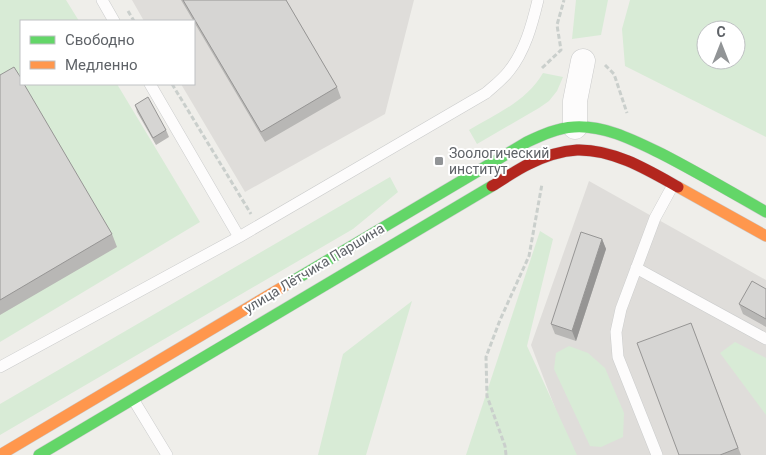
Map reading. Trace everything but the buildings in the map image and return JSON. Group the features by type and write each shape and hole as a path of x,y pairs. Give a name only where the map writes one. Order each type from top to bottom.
{"street":[{"path":"575,127 575,101 583,61"},
{"name":"улица Лётчика Паршина","path":"0,455 527,142 549,132 575,127 602,129 633,140 685,166 766,212"},
{"name":"улица Лётчика Паршина","path":"39,455 529,164 555,154 578,150 624,159 766,236"}],"lane":[{"path":"102,0 113,20"},
{"path":"0,367 239,237 486,93 508,72 522,50 538,0"},
{"path":"151,85 239,237"},
{"path":"657,455 618,356 616,332 621,309 655,218 673,185"},
{"path":"636,268 766,338"},
{"path":"133,399 167,455"}],"path":[{"path":"542,68 561,50 557,25 564,0"},
{"path":"173,85 258,225"},
{"path":"506,455 505,446 487,396 486,357 500,320 529,256 544,178"}],"shaded area":[{"path":"132,0 414,0 385,114 245,192 182,85 195,85 195,20 143,20"},
{"path":"589,181 766,280 766,455 573,455 531,345"}],"green space":[{"path":"0,0 66,0 78,20 20,20 20,85 118,85 200,222 0,342"},
{"path":"576,0 608,0 601,35 572,39"},
{"path":"630,0 766,0 766,137 625,66 622,29"},
{"path":"543,73 563,77 557,91 549,101 477,144 469,130 520,99"},
{"path":"390,177 398,192 353,229 0,435 0,404"},
{"path":"540,231 553,239 527,346 577,455 466,455"},
{"path":"412,301 366,455 318,455 343,354"},
{"path":"735,342 766,358 766,415 720,353"},
{"path":"569,346 588,353 605,368 624,413 623,437 601,447 590,446 554,369 556,353"}],"traffic: fast":[{"path":"286,285 527,142 550,132 574,127 608,131 630,139 675,161 766,212"},
{"path":"39,455 492,186"}],"traffic: slow":[{"path":"678,187 766,236"},
{"path":"0,455 286,285"}],"traffic: jam":[{"path":"492,186 519,169 540,159 558,153 577,150 604,153 617,157 678,187"}],"place":[{"name":"Зоологический институт","path":"439,161"}]}
